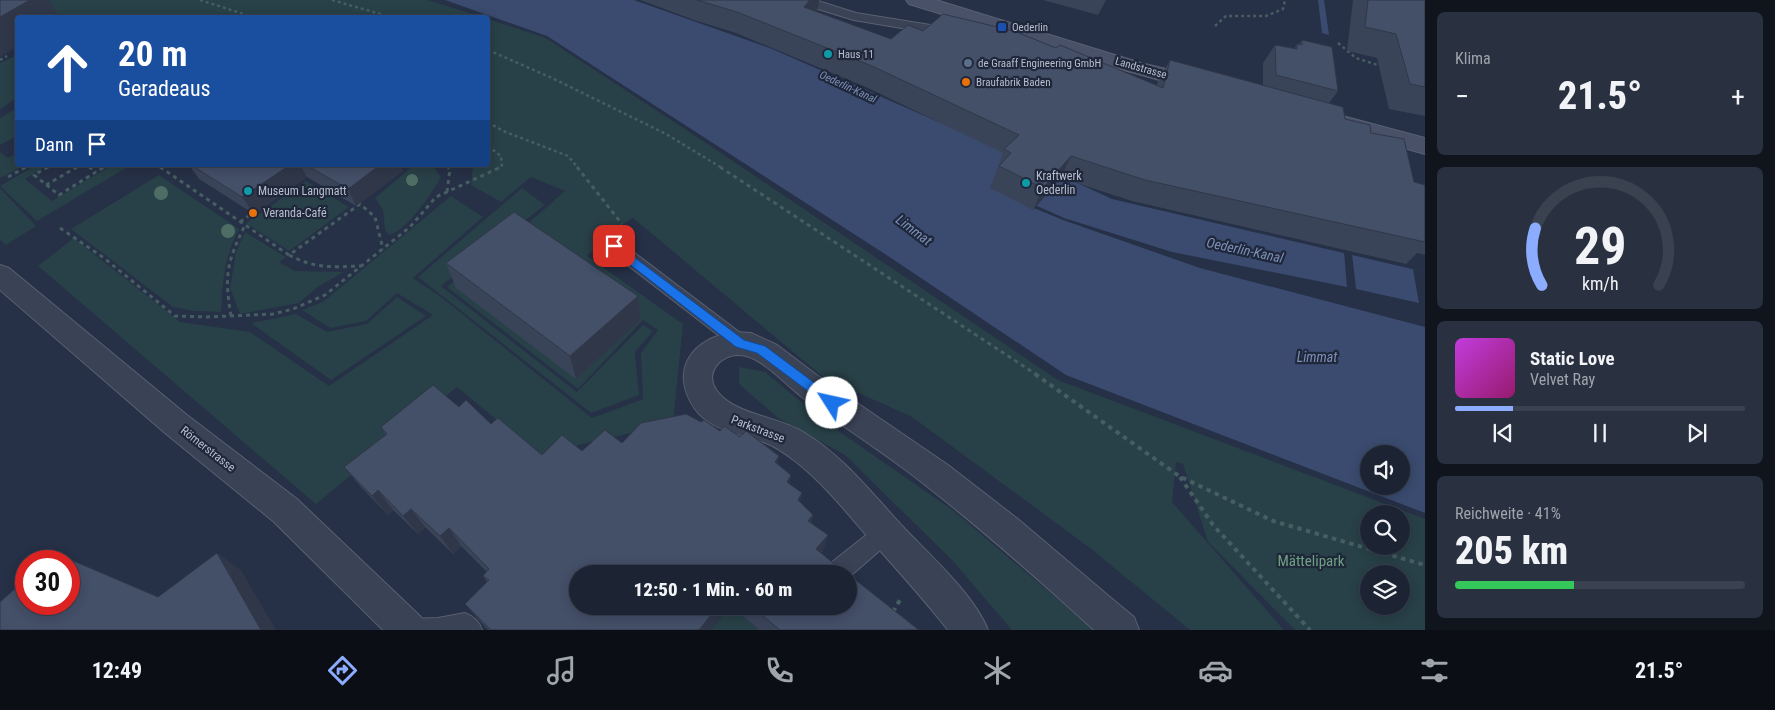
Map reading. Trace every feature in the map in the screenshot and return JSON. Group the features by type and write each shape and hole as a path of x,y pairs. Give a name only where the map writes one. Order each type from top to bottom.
{"main road":[{"name":"Landstrasse","path":"916,0 1131,72 1220,90"},
{"path":"1316,116 1425,146"}],"street":[{"name":"Römerstrasse","path":"0,276 176,424 285,510 408,630"},
{"name":"Parkstrasse","path":"740,343 719,347 702,358 698,370 698,383 709,405 734,420 775,433 794,442 815,458 886,532 970,630"},
{"path":"740,343 761,350 803,382 936,474 1013,536 1121,630"}],"lane":[{"path":"802,0 854,16 965,36"},
{"path":"614,246 740,343"},
{"path":"846,565 886,532"},
{"path":"408,630 438,629 465,624 471,630"}],"path":[{"path":"200,0 247,15"},
{"path":"332,0 384,15"},
{"path":"1215,26 1226,16 1266,16 1283,9 1285,0"},
{"path":"1338,43 1356,58 1384,67"},
{"path":"490,51 552,78 666,134 760,192 864,264 1044,380 1179,476 1273,521 1425,565"},
{"path":"0,60 7,56"},
{"path":"490,123 503,131 568,156 630,232 614,246"},
{"path":"60,228 104,258 175,316 273,314 293,309 325,295 410,227 436,197 502,167 501,156 490,148"},
{"path":"8,177 26,167"},
{"path":"48,167 34,175 59,195 105,167"},
{"path":"46,185 78,167"},
{"path":"89,167 96,172"},
{"path":"160,167 289,255 306,264 321,267 361,266"},
{"path":"447,192 450,169 448,167"},
{"path":"289,255 360,204 377,217 382,249"},
{"path":"240,222 251,214"},
{"path":"231,316 226,286 231,254 245,225"},
{"path":"1179,476 1213,525 1310,630"}],"green space":[{"path":"15,0 428,0 476,15 15,15 15,17 0,10"},
{"name":"Mättelipark","path":"490,20 546,38 700,139 1058,380 1388,505 1360,505 1360,555 1410,555 1410,513 1425,519 1425,630 1295,630 1208,542 1183,464 1176,462 1172,502 1284,630 1190,630 1090,548 912,417 823,377 633,218 614,230 587,256 683,324 673,423 574,446 550,464 457,387 316,504 38,266 74,238 180,322 250,332 329,386 433,315 397,293 366,321 330,328 302,310 323,302 451,196 483,217 413,278 441,297 592,418 643,399 641,353 658,330 643,320 578,389 447,287 533,219 565,191 531,177 501,202 471,185 473,167 490,167"},
{"path":"15,56 15,99 0,109 0,63"},
{"path":"15,109 15,137 0,145 0,118"},
{"path":"0,152 8,158 15,154 15,167 20,167 0,178"},
{"path":"33,167 45,167 25,179 52,201 109,167 128,167 37,221 0,186"},
{"path":"412,167 434,168 441,177 425,202 411,219 396,232 389,235 385,230 383,210 375,198"},
{"path":"159,175 239,229 227,260 221,312 194,311 173,307 71,229"},
{"path":"306,181 349,207 289,251 246,223"},
{"path":"0,188 36,226 6,245 0,240"},
{"path":"522,188 545,205 441,286 577,392 643,325 653,331 635,352 639,395 591,413 418,277"},
{"path":"245,232 286,257 279,262 295,271 344,272 319,286 299,303 240,314 230,288 236,252"},
{"path":"397,297 426,316 331,380 251,323 296,314 327,332 367,324"},
{"path":"739,367 765,372 824,421 954,511 1094,630 1012,630 952,560 845,455 778,418 739,384"},
{"path":"723,615 742,615 759,630 711,630"}],"water":[{"name":"Limmat","path":"445,0 634,0 770,48 1112,199 1425,272 1425,513 1410,507 1410,505 1404,505 1378,495 1410,495 1410,445 1360,445 1360,488 1066,375 888,256 547,36"}],"pier":[{"path":"1037,206 1064,218 1172,252 1347,287 1344,252 1352,254 1356,289 1419,303 1413,269 1425,272 1425,327 1200,268 1063,220 1034,208"}],"building":[{"path":"0,0 30,0 0,17"},
{"path":"697,0 810,0 804,7 891,39 908,25 923,31 943,14 1014,31 1056,48 1060,45 1163,88 1170,60 1343,107 1345,119 1370,125 1371,133 1404,139 1414,182 1425,185 1425,242 1145,180 1071,156 1043,188 999,166 1011,153 1004,149 1019,135 872,66 737,12"},
{"path":"1368,0 1425,0 1425,87 1410,84 1396,34 1365,27"},
{"path":"1302,40 1332,47 1338,91 1276,75 1275,45 1297,49 1297,44 1302,45"},
{"path":"194,167 287,167 242,197"},
{"path":"310,167 377,167 348,189"},
{"path":"514,212 638,296 570,356 446,263"},
{"path":"433,385 459,407 466,400 491,424 498,418 542,455 562,435 582,451 605,430 622,443 641,423 686,414 701,422 704,420 720,431 724,426 740,437 746,431 779,456 775,462 791,475 787,482 802,493 798,500 813,515 808,521 828,535 816,549 836,565 569,565 569,615 711,615 699,630 491,630 465,604 489,580 483,576 489,569 449,528 440,536 411,509 403,516 378,490 372,496 344,467 387,434 381,427"},
{"path":"217,553 261,630 0,630 0,602 15,589 15,615 80,615 80,564 158,597"},
{"path":"857,581 919,630 780,630 762,615 857,615"}],"waterway":[{"path":"1321,0 1326,33"}],"place":[{"name":"Oederlin","path":"1002,27"},
{"name":"Haus 11","path":"828,54"},
{"name":"de Graaff Engineering GmbH","path":"968,63"},
{"name":"Braufabrik Baden","path":"966,82"},
{"name":"Kraftwerk Oederlin","path":"1026,183"},
{"name":"Museum Langmatt","path":"248,191"},
{"name":"Veranda-Café","path":"253,213"}],"route":[{"path":"614,246 740,343 751,345 761,350 832,403"}],"water label":[{"name":"Oederlin-Kanal","path":"848,87"},
{"name":"Oederlin-Kanal","path":"1245,250"}]}
